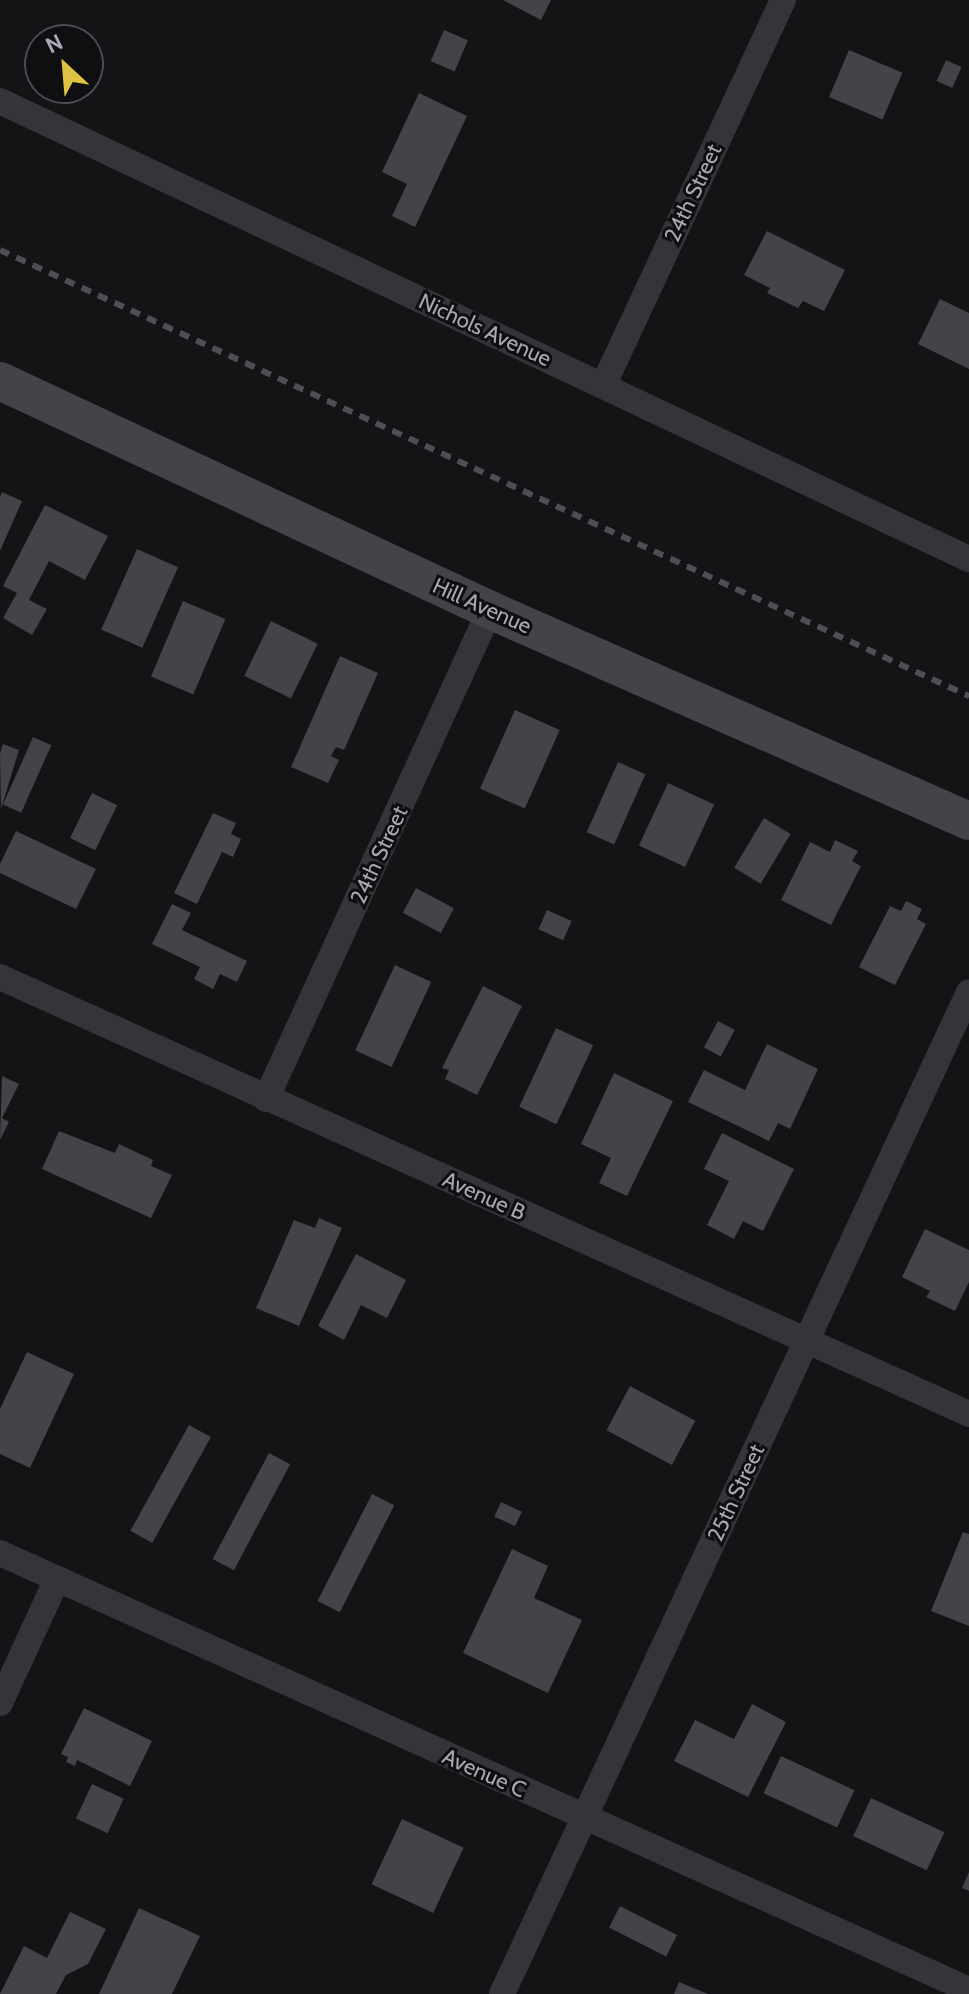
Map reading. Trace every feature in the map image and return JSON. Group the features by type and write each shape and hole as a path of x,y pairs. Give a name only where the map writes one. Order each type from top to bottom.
{"street":[{"name":"24th Street","path":"603,386 783,0"},
{"name":"Nichols Avenue","path":"0,101 969,559"},
{"name":"Hill Avenue","path":"0,381 490,610 969,821"},
{"name":"24th Street","path":"266,1099 490,610"},
{"name":"Avenue B","path":"0,977 969,1414"},
{"name":"25th Street","path":"502,1994 969,992"},
{"name":"Avenue C","path":"0,1553 969,1990"},
{"path":"0,1703 57,1579"}],"building":[{"path":"503,0 551,0 541,20"},
{"path":"444,30 468,40 455,71 431,61"},
{"path":"849,50 902,73 882,120 829,97"},
{"path":"946,60 962,67 952,88 937,81"},
{"path":"419,93 467,116 415,227 392,216 407,184 382,172"},
{"path":"767,231 845,270 824,311 803,301 798,308 767,293 770,288 744,275"},
{"path":"940,299 969,313 969,369 918,344"},
{"path":"2,492 22,501 0,551 0,497"},
{"path":"45,505 108,536 85,580 49,561 29,600 47,609 32,635 3,618 17,593 3,586"},
{"path":"137,549 178,567 142,648 101,629"},
{"path":"183,601 225,619 193,694 151,676"},
{"path":"271,621 318,644 291,699 244,676"},
{"path":"340,656 378,673 344,750 336,747 331,756 339,760 328,783 291,767"},
{"path":"515,710 560,730 525,808 480,789"},
{"path":"33,737 51,745 21,813 3,805"},
{"path":"3,744 19,750 1,809 0,753"},
{"path":"618,762 645,774 614,845 587,832"},
{"path":"668,783 714,805 685,867 639,846"},
{"path":"92,793 117,805 95,850 70,838"},
{"path":"213,813 236,823 231,834 241,839 233,857 222,852 197,904 174,893"},
{"path":"764,818 791,834 761,884 734,868"},
{"path":"16,831 96,869 76,909 0,873 0,864"},
{"path":"835,840 858,851 852,861 861,866 831,925 781,900 810,842 830,852"},
{"path":"416,888 454,908 441,933 403,913"},
{"path":"906,901 922,909 917,919 926,924 895,985 859,967 890,906 901,911"},
{"path":"172,904 191,913 182,930 247,961 237,982 220,974 213,989 194,979 200,967 152,944"},
{"path":"547,910 572,921 563,940 538,929"},
{"path":"395,965 431,982 392,1067 355,1050"},
{"path":"483,986 522,1006 477,1095 445,1079 449,1070 442,1068"},
{"path":"718,1021 735,1030 721,1056 704,1047"},
{"path":"556,1028 593,1045 556,1124 519,1107"},
{"path":"767,1044 818,1069 790,1129 778,1123 769,1141 688,1102 704,1070 745,1090"},
{"path":"614,1073 673,1101 627,1196 599,1183 611,1158 581,1144"},
{"path":"2,1076 19,1084 2,1118 9,1122 0,1140"},
{"path":"59,1131 115,1153 119,1144 153,1160 151,1166 172,1175 151,1218 42,1169"},
{"path":"722,1133 794,1169 763,1231 743,1221 734,1239 707,1225 729,1181 704,1169"},
{"path":"319,1218 342,1228 299,1326 256,1308 294,1220 315,1228"},
{"path":"925,1229 969,1250 969,1282 955,1311 926,1297 930,1291 902,1277"},
{"path":"356,1254 406,1280 387,1318 361,1305 344,1340 318,1326"},
{"path":"27,1352 74,1374 30,1468 0,1454 0,1409"},
{"path":"630,1386 695,1421 672,1465 607,1430"},
{"path":"189,1425 211,1437 152,1543 130,1531"},
{"path":"269,1453 290,1464 234,1570 213,1559"},
{"path":"372,1494 394,1505 340,1612 318,1601"},
{"path":"501,1502 522,1512 515,1526 494,1517"},
{"path":"963,1532 969,1534 969,1626 931,1611"},
{"path":"512,1549 548,1566 534,1598 582,1620 548,1693 463,1653"},
{"path":"752,1704 786,1722 748,1797 674,1761 695,1720 734,1739"},
{"path":"84,1708 152,1741 130,1786 77,1760 75,1766 66,1762 68,1757 61,1754"},
{"path":"781,1756 854,1790 837,1827 764,1793"},
{"path":"92,1784 124,1799 108,1833 76,1818"},
{"path":"871,1798 944,1832 927,1870 853,1836"},
{"path":"402,1819 464,1848 433,1913 372,1884"},
{"path":"969,1872 969,1891 962,1888"},
{"path":"620,1906 677,1935 666,1956 609,1927"},
{"path":"139,1908 200,1936 172,1994 99,1994"},
{"path":"70,1912 106,1929 88,1964 66,1975 56,1994 0,1994 24,1946 47,1958"},
{"path":"679,1982 708,1994 674,1994"}],"railway":[{"path":"0,250 969,696"}]}
